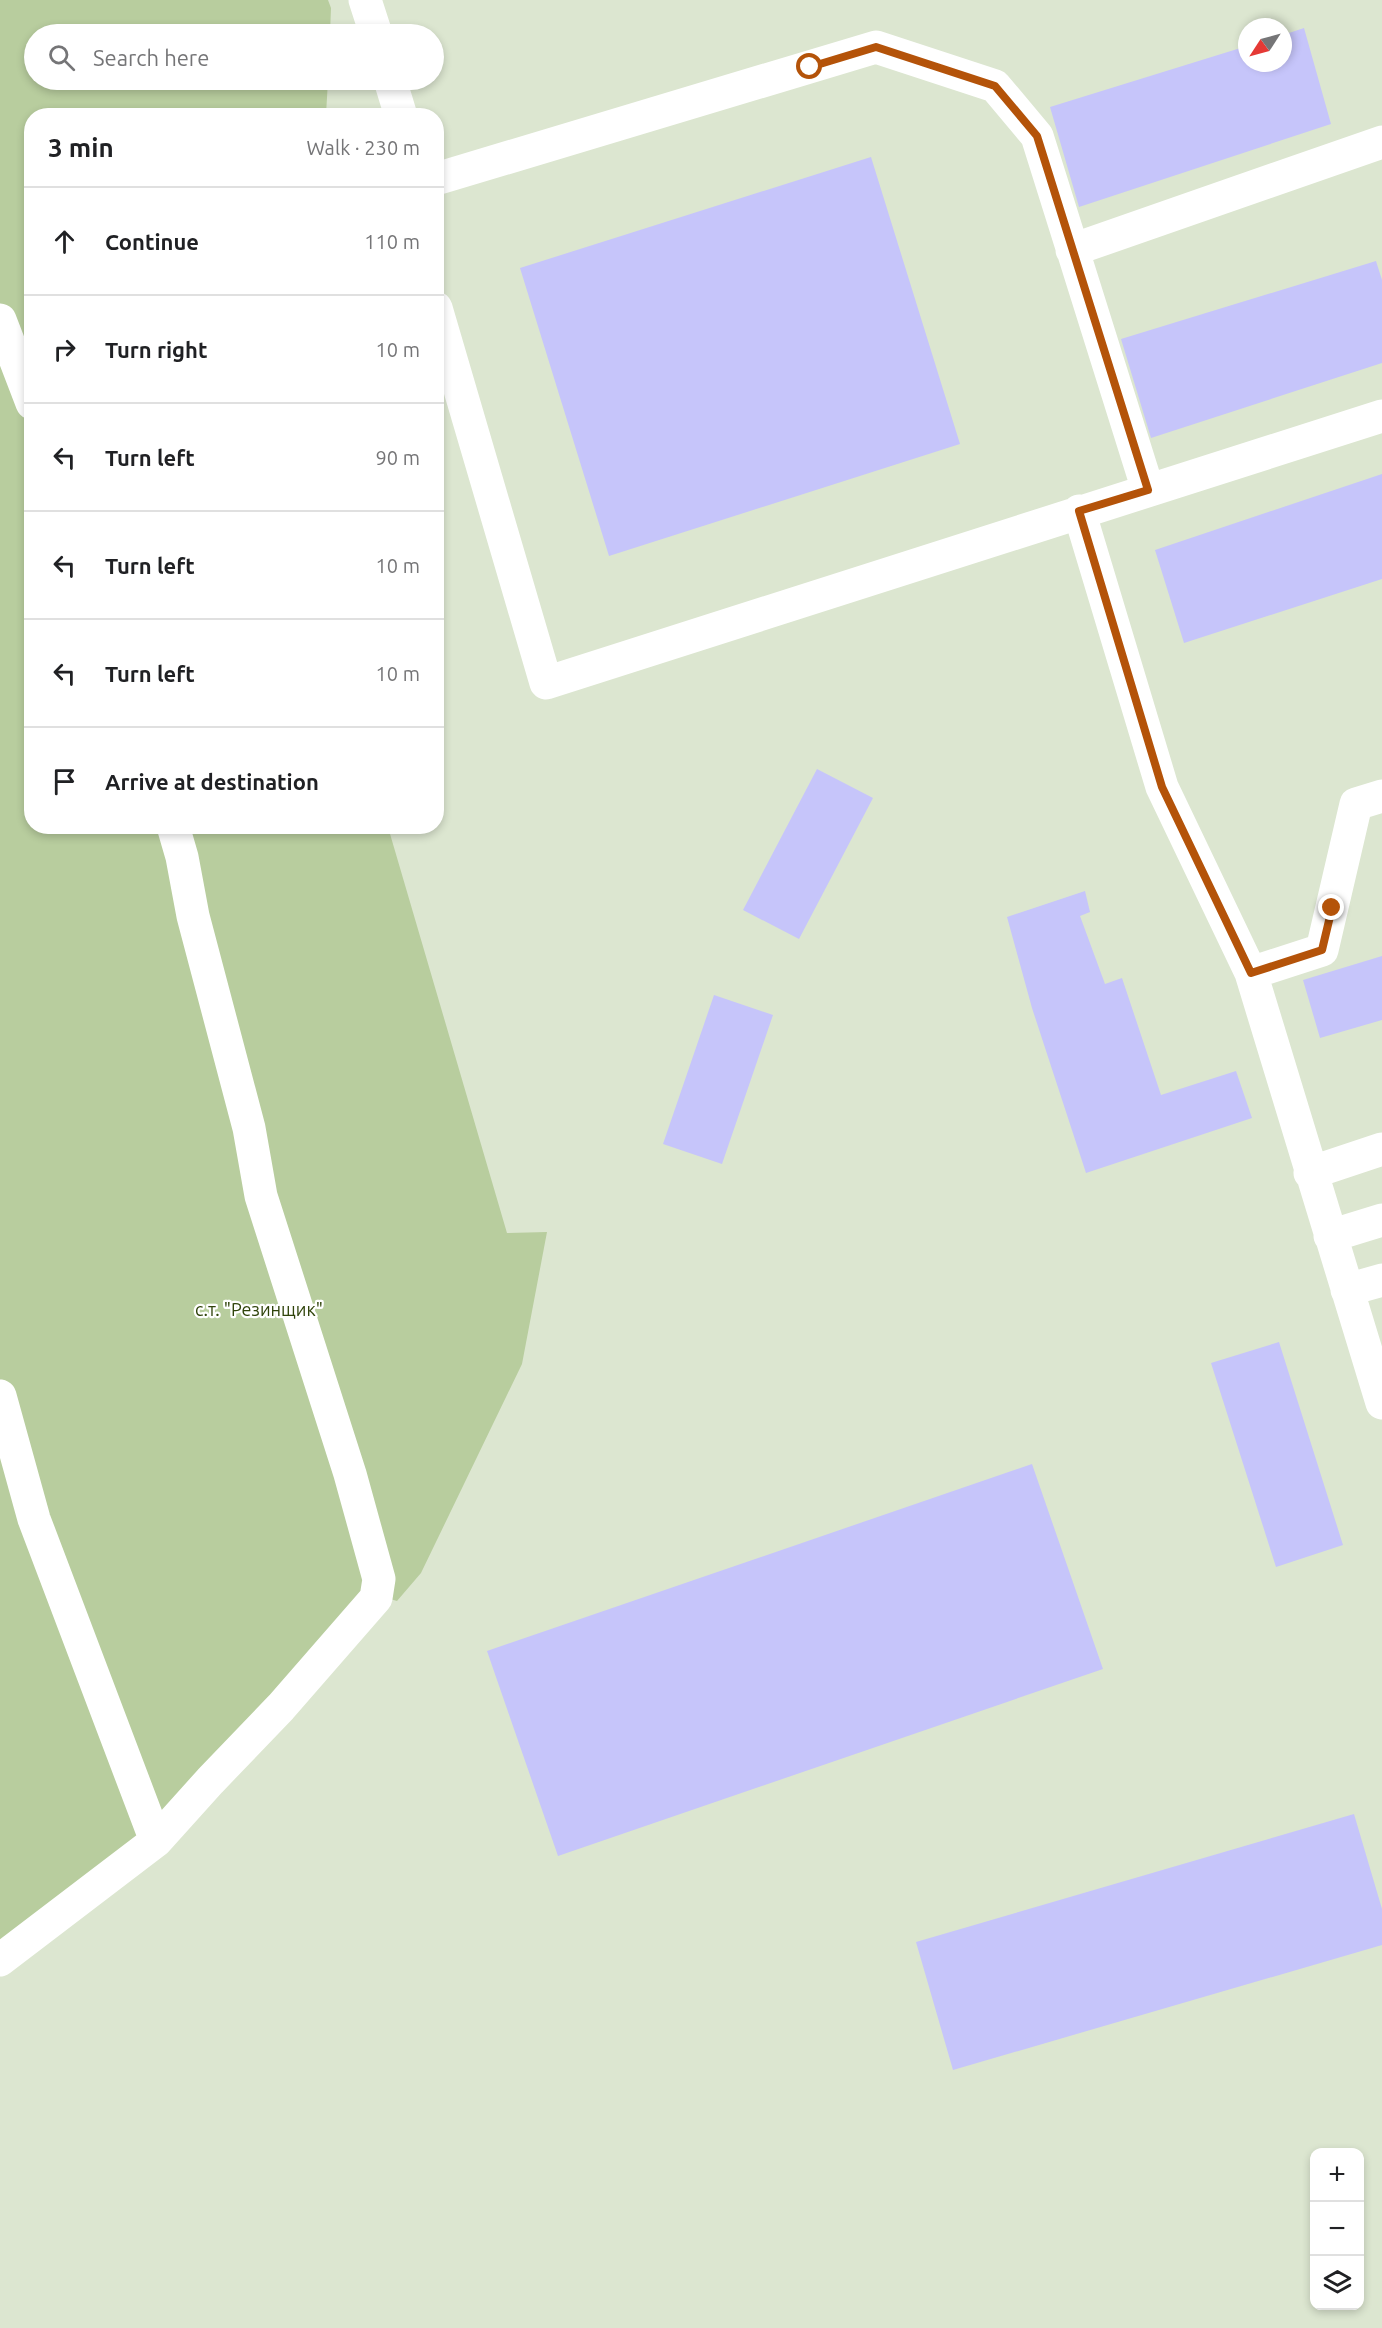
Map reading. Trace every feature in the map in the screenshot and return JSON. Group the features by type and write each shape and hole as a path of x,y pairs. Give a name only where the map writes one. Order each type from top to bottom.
{"lane":[{"path":"365,0 373,24"},
{"path":"444,177 876,47 995,86 1037,136 1148,490"},
{"path":"393,90 399,108"},
{"path":"1072,250 1382,142"},
{"path":"0,320 24,382"},
{"path":"444,335 546,683 1382,416"},
{"path":"1079,511 1162,787 1251,973 1310,1173 1382,1403"},
{"path":"1251,973 1322,950 1356,804 1382,796"},
{"path":"0,1960 156,1841 281,1707 361,1616 376,1598 379,1579 350,1474 261,1196 249,1128 175,834"},
{"path":"1310,1173 1382,1149"},
{"path":"1330,1236 1382,1220"},
{"path":"1347,1290 1382,1280"},
{"path":"0,1396 34,1519 156,1841"}],"green space":[{"name":"с.т. \"Резинщик\"","path":"0,0 328,0 331,8 330,24 24,24 24,90 327,90 326,108 24,108 24,834 390,834 507,1233 547,1232 522,1364 421,1573 397,1601 370,1593 193,1792 0,1953"}],"building":[{"path":"1304,28 1331,124 1079,207 1050,107 1238,49 1238,72 1292,72 1292,32"},
{"path":"871,157 960,444 609,556 520,268"},
{"path":"1376,261 1382,280 1382,363 1151,438 1121,339"},
{"path":"1382,474 1382,579 1184,643 1155,550"},
{"path":"817,769 873,798 799,939 743,910"},
{"path":"1085,891 1090,912 1080,916 1105,984 1122,978 1161,1095 1236,1071 1252,1118 1086,1173 1032,1008 1007,917"},
{"path":"1382,956 1382,1020 1320,1038 1303,980"},
{"path":"714,995 773,1015 722,1164 663,1144"},
{"path":"1279,1342 1343,1545 1276,1567 1211,1363"},
{"path":"1032,1464 1103,1669 558,1856 487,1651"},
{"path":"1354,1814 1382,1909 1382,1945 953,2070 916,1942"}],"route":[{"path":"810,67 876,47 995,86 1037,136 1148,490 1079,511 1162,787 1251,973 1322,950 1332,908"}]}
